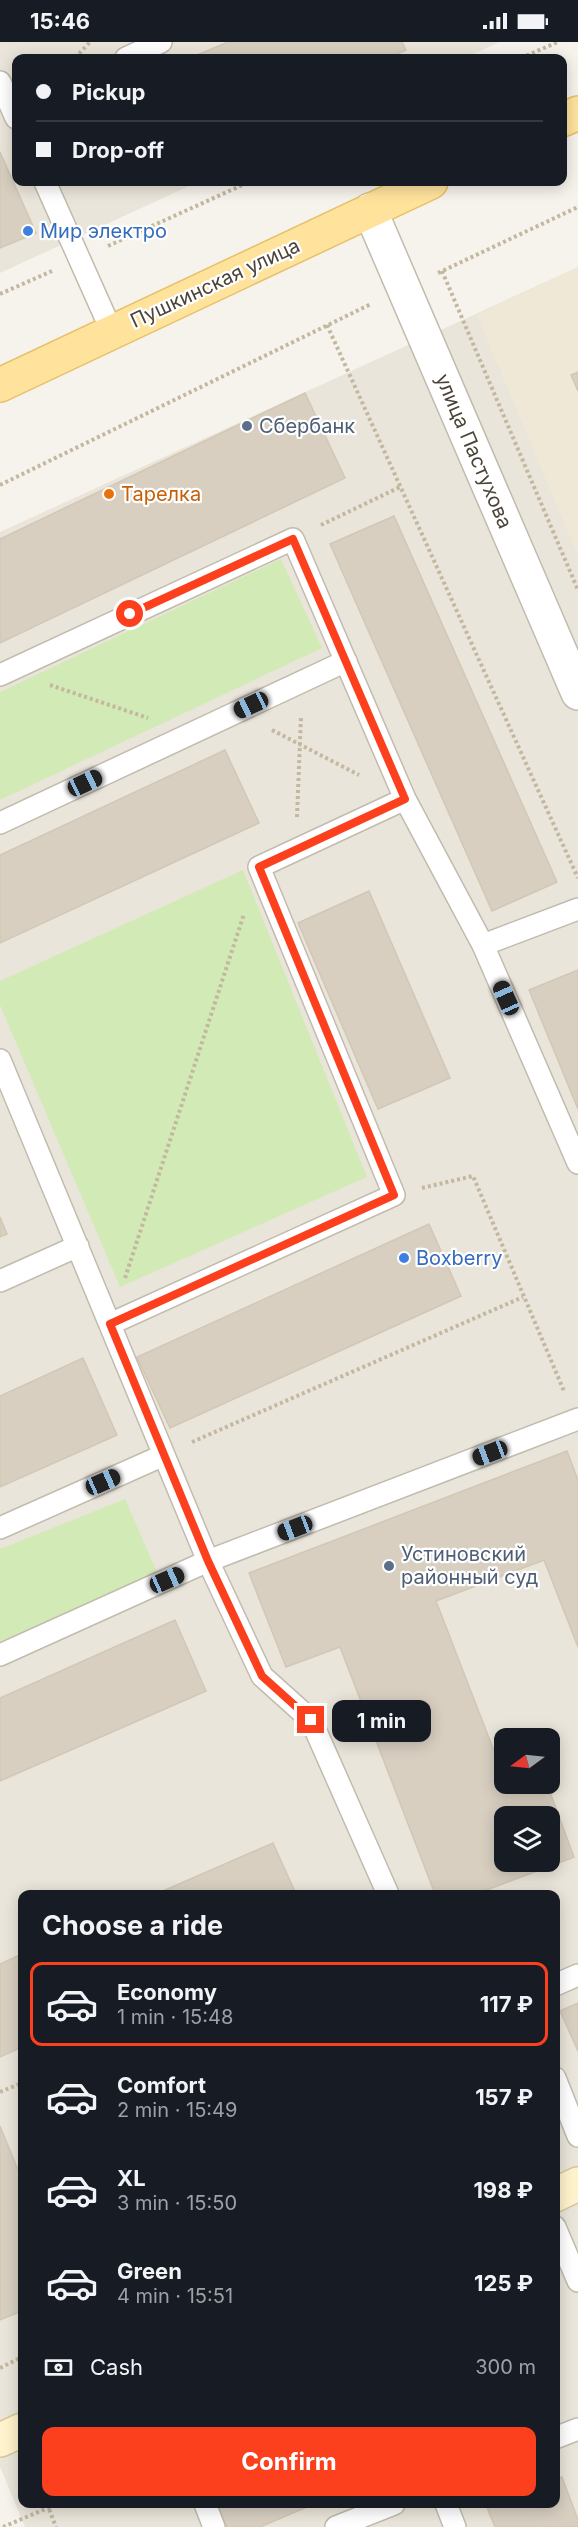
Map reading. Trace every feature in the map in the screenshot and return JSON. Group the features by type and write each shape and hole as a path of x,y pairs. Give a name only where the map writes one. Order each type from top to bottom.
{"main road":[{"name":"Пушкинская улица","path":"0,385 422,186"}],"street":[{"name":"улица Пастухова","path":"370,210 578,693"},
{"path":"560,2192 578,2184"},
{"path":"0,2440 18,2432"}],"lane":[{"path":"135,54 161,42"},
{"path":"0,82 11,114"},
{"path":"47,186 112,332"},
{"path":"4,673 293,539 405,799 483,945 578,1163"},
{"path":"0,823 346,661"},
{"path":"110,1324 394,1195 259,867 405,799"},
{"path":"483,945 578,909"},
{"path":"0,1060 208,1561 262,1676 311,1720 386,1890"},
{"path":"0,1281 78,1246"},
{"path":"0,1655 208,1561 578,1421"},
{"path":"0,1528 164,1455"},
{"path":"560,1983 578,1975"},
{"path":"560,2091 578,2136"},
{"path":"560,2239 578,2281"},
{"path":"560,2436 578,2429"},
{"path":"207,2508 214,2527"},
{"path":"336,2527 384,2508"},
{"path":"448,2508 455,2527"}],"path":[{"path":"79,54 90,42"},
{"path":"530,54 558,42"},
{"path":"0,294 240,186"},
{"path":"0,485 327,325 578,207"},
{"path":"442,271 578,590"},
{"path":"327,325 578,878"},
{"path":"293,539 400,487"},
{"path":"4,673 191,733"},
{"path":"295,850 302,681"},
{"path":"234,713 300,743 405,799"},
{"path":"110,1324 259,867"},
{"path":"394,1195 473,1176 578,1421"},
{"path":"164,1455 523,1297"},
{"path":"0,2092 18,2085"},
{"path":"0,2367 18,2359"},
{"path":"3,2527 41,2508"},
{"path":"48,2508 56,2527"}],"shaded area":[{"path":"0,42 500,42 473,54 12,54 12,186 189,186 0,273"},
{"path":"578,267 578,2527 25,2527 0,2467 0,532"},
{"path":"578,267 578,556 477,315"}],"green space":[{"path":"281,559 322,648 0,800 0,692"},
{"path":"243,870 367,1177 120,1287 0,1005 0,981"},
{"path":"125,1499 160,1579 0,1641 0,1549"}],"building":[{"path":"228,42 402,42 406,50 396,54 200,54"},
{"path":"0,152 12,179 12,186 15,186 36,233 0,248"},
{"path":"578,372 578,391 571,375"},
{"path":"305,393 345,478 0,643 0,539"},
{"path":"394,516 557,882 492,911 330,544"},
{"path":"225,750 259,823 0,943 0,855"},
{"path":"369,891 450,1078 378,1109 298,923"},
{"path":"578,970 578,1109 529,990"},
{"path":"0,1217 7,1234 0,1237"},
{"path":"429,1224 461,1296 170,1428 137,1357"},
{"path":"83,1358 117,1435 0,1487 0,1396"},
{"path":"567,1451 578,1480 578,1647 544,1560 436,1601 494,1751 494,1794 551,1794 555,1806 494,1806 494,1872 534,1872 487,1890 433,1890 340,1647 286,1667 249,1573"},
{"path":"175,1620 206,1691 0,1781 0,1698"},
{"path":"560,1819 574,1857 560,1862"},
{"path":"273,1843 294,1890 165,1890"},
{"path":"18,1956 18,2049 0,2057 0,1964"},
{"path":"578,2003 578,2051 560,2011"},
{"path":"0,2126 18,2170 18,2313 0,2320"},
{"path":"562,2477 578,2520 578,2527 495,2527 487,2508 560,2508 560,2478"},
{"path":"219,2508 305,2508 260,2527 227,2527"}],"place":[{"name":"Мир электро","path":"28,231"},
{"name":"Сбербанк","path":"247,426"},
{"name":"Тарелка","path":"109,494"},
{"name":"Boxberry","path":"404,1258"},
{"name":"Устиновский районный суд","path":"389,1566"}],"route":[{"path":"130,614 293,539 405,799 259,867 394,1195 110,1324 208,1561 262,1676 311,1720"}]}
